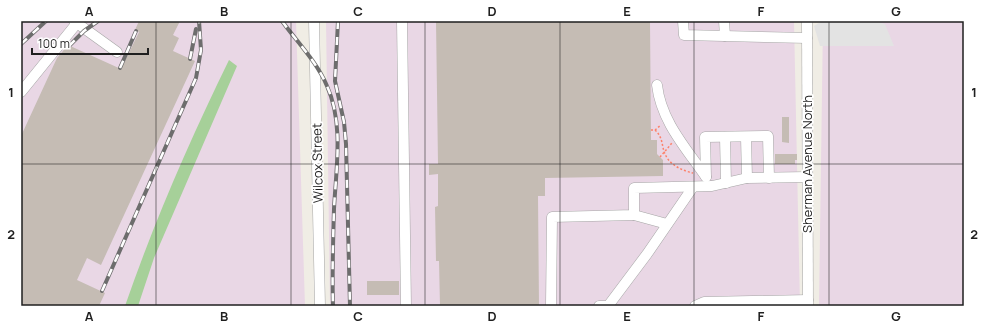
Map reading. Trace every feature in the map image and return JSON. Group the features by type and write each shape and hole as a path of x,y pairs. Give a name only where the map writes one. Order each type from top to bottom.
{"street":[{"name":"Wilcox Street","path":"314,21 320,306"},
{"path":"402,21 406,306"},
{"path":"683,21 684,35 807,38"},
{"path":"724,21 725,36"},
{"name":"Sherman Avenue North","path":"807,21 808,303"},
{"path":"21,92 76,22 117,52"},
{"path":"657,85 664,115 678,138 709,182"},
{"path":"746,136 747,178"},
{"path":"709,182 705,137 768,136 769,178"},
{"path":"725,137 726,183"},
{"path":"634,215 634,188 693,187 709,182 726,183 747,178 807,177"},
{"path":"599,306 608,306 647,254 693,187"},
{"path":"551,306 552,217 634,215 667,224"},
{"path":"695,306 704,302 808,303"}],"path":[{"path":"651,130 655,130 660,135 668,159 679,168 709,182"},
{"path":"660,157 678,138"}],"shaded area":[{"path":"21,21 296,21 305,306 21,306"},
{"path":"326,21 794,21 800,306 330,306"},
{"path":"822,21 875,21 885,24 894,46 820,46 814,26"},
{"path":"823,21 964,21 964,306 819,306"}],"green space":[{"path":"229,60 237,66 154,258 138,306 125,306 148,243 173,182 200,120"}],"building":[{"path":"139,21 180,21 173,35 179,38 173,51 195,61 101,265 87,258 77,280 105,293 99,306 21,306 21,136 57,58 68,45 121,69 139,32 135,30"},
{"path":"436,21 650,21 651,140 657,140 657,154 663,160 663,176 545,178 545,196 538,196 539,306 440,306 439,261 436,261 435,207 438,206 438,174 429,175 429,164 438,164"},
{"path":"782,117 789,117 789,143 782,142"},
{"path":"775,154 797,154 797,160 795,160 795,164 775,164"},
{"path":"367,281 399,281 399,295 367,295"}],"railway":[{"path":"21,44 46,21"},
{"path":"69,46 84,31 98,21"},
{"path":"102,291 196,78 201,50 199,21"},
{"path":"282,21 323,77 336,115 338,146 334,209 333,306"},
{"path":"338,21 335,81 344,122 346,144 350,306"},
{"path":"190,59 196,29"},
{"path":"120,68 136,31"}]}
